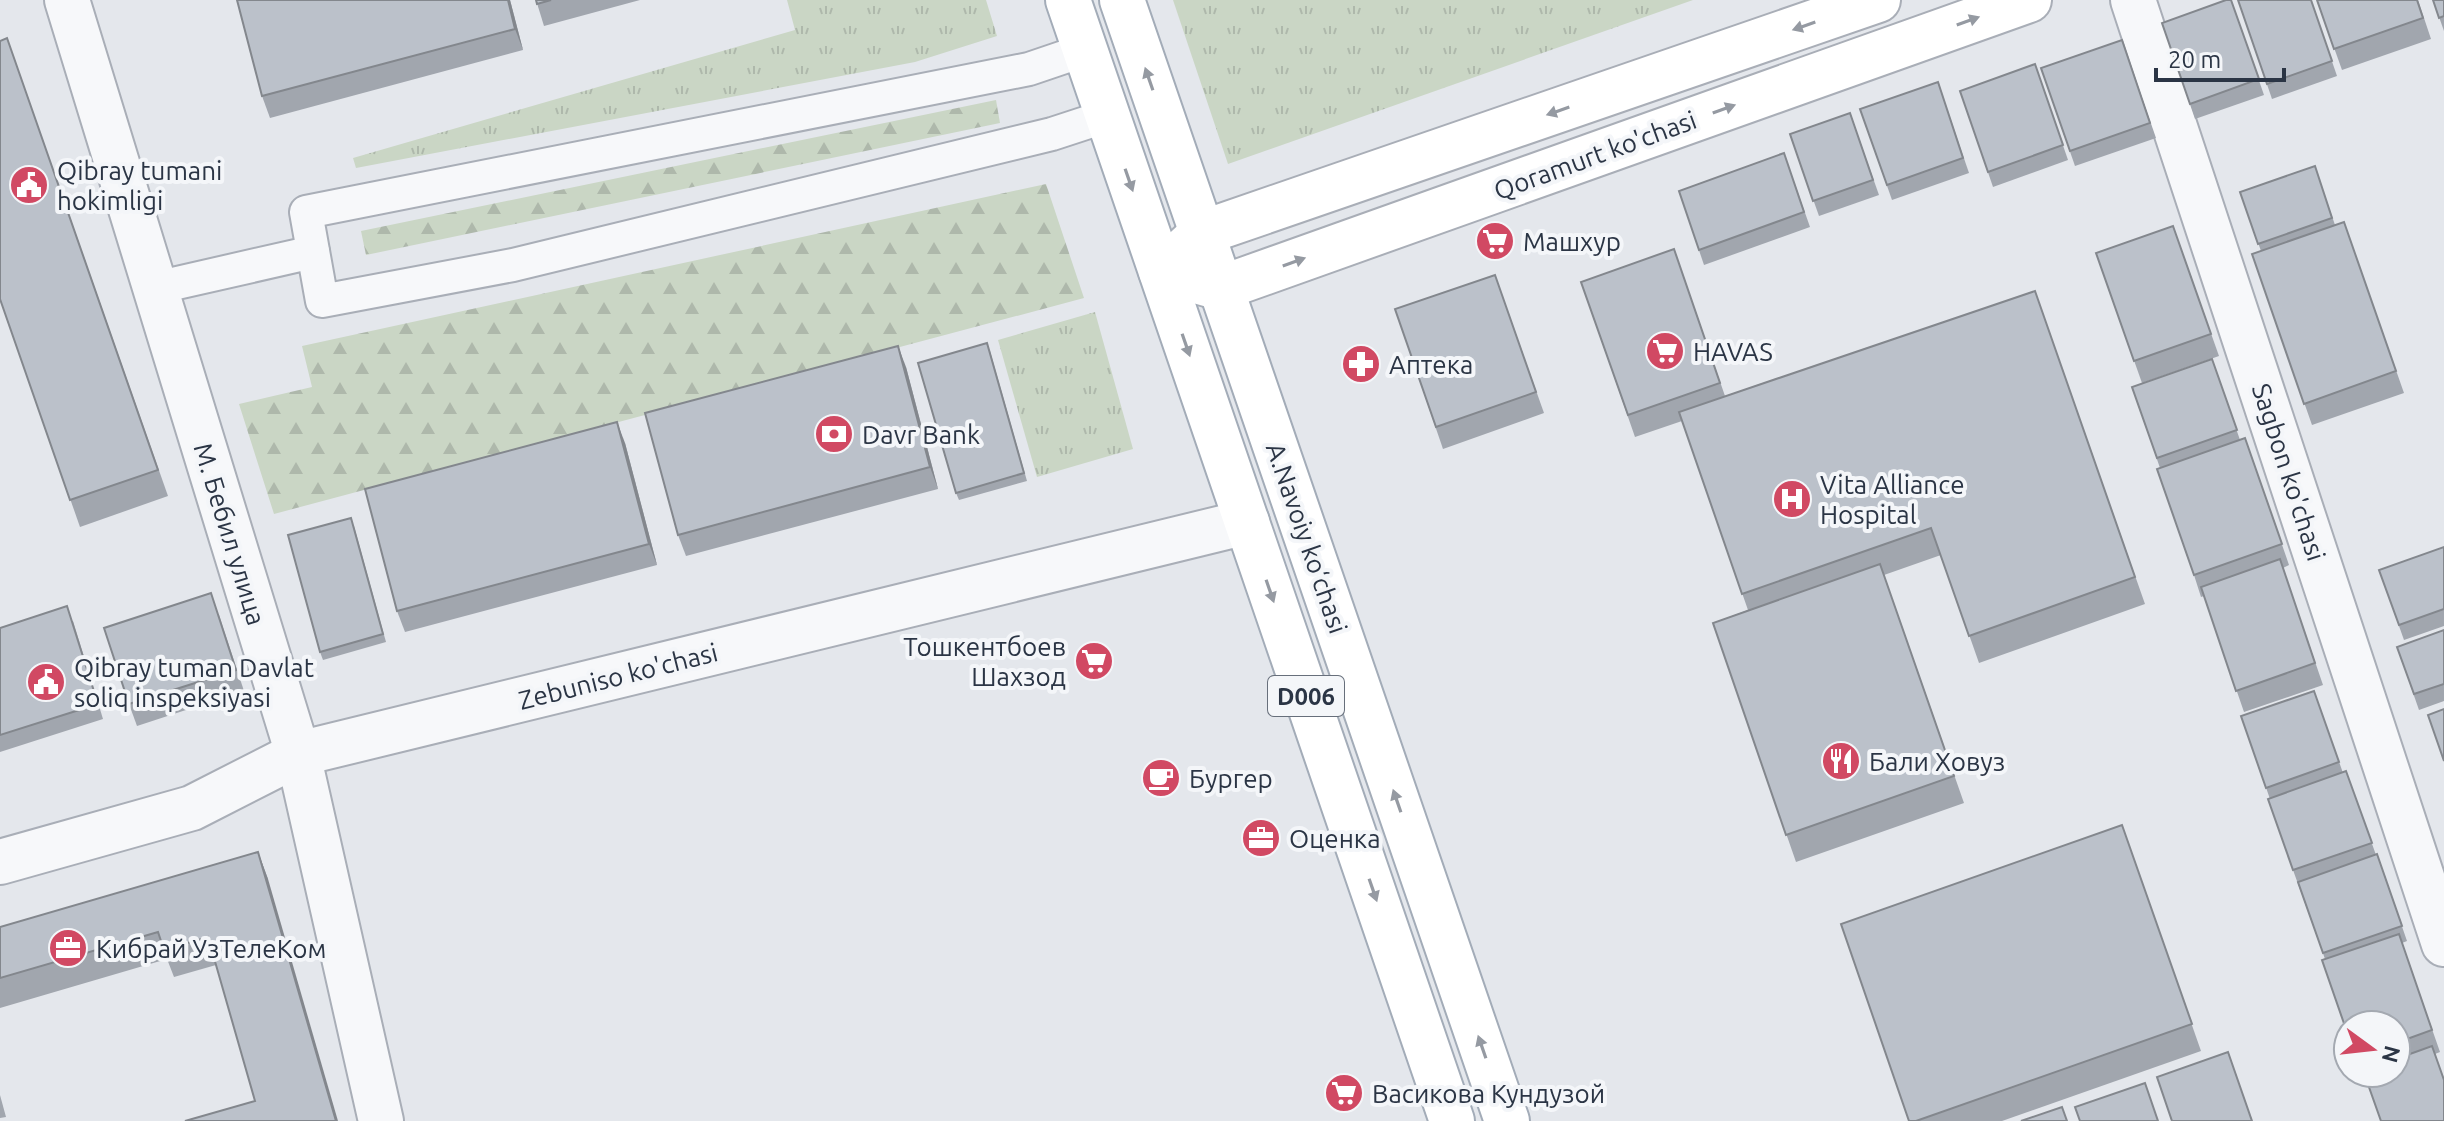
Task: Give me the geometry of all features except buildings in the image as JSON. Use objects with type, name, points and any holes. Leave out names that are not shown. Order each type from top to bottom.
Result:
[{"type":"main road","name":"A.Navoiy ko‘chasi","points":[[1068,0],[1452,1121]]},
{"type":"main road","name":"A.Navoiy ko‘chasi","points":[[1122,0],[1507,1121]]},
{"type":"main road","name":"Qoramurt ko'chasi","points":[[1202,233],[1878,0]]},
{"type":"main road","name":"Qoramurt ko'chasi","points":[[1221,288],[2029,0]]},
{"type":"main road","points":[[1161,271],[1202,233]]},
{"type":"main road","points":[[1161,271],[1221,288]]},
{"type":"street","name":"М. Бебил улица","points":[[67,0],[298,754],[381,1121]]},
{"type":"street","name":"Sagbon ko'chasi","points":[[2133,0],[2444,944]]},
{"type":"street","points":[[1085,50],[1029,69],[306,212],[322,301],[528,261],[1052,134],[1107,116]]},
{"type":"street","points":[[155,288],[313,252]]},
{"type":"street","name":"Zebuniso ko'chasi","points":[[0,862],[192,808],[298,754],[1247,522]]},
{"type":"green space","points":[[787,0],[986,0],[997,36],[915,62],[356,168],[353,158],[795,30]]},
{"type":"green space","points":[[1173,0],[1693,0],[1228,164]]},
{"type":"green space","points":[[996,100],[1000,123],[366,255],[361,231]]},
{"type":"green space","points":[[1046,184],[1084,298],[274,514],[239,404],[312,387],[302,346]]},
{"type":"green space","points":[[1095,312],[1133,449],[1037,477],[998,340]]},
{"type":"place","name":"Qibray tumani hokimligi","points":[[29,185]]},
{"type":"place","name":"Машхур","points":[[1495,241]]},
{"type":"place","name":"HAVAS","points":[[1665,351]]},
{"type":"place","name":"Аптека","points":[[1361,364]]},
{"type":"place","name":"Davr Bank","points":[[834,434]]},
{"type":"place","name":"Vita Alliance Hospital","points":[[1792,499]]},
{"type":"place","name":"Тошкентбоев Шахзод","points":[[1094,661]]},
{"type":"place","name":"Qibray tuman Davlat soliq inspeksiyasi","points":[[46,682]]},
{"type":"place","name":"Бали Ховуз","points":[[1841,761]]},
{"type":"place","name":"Бургер","points":[[1161,778]]},
{"type":"place","name":"Оценка","points":[[1261,838]]},
{"type":"place","name":"Кибрай УзТелеКом","points":[[68,948]]},
{"type":"place","name":"Васикова Кундузой","points":[[1344,1093]]}]
